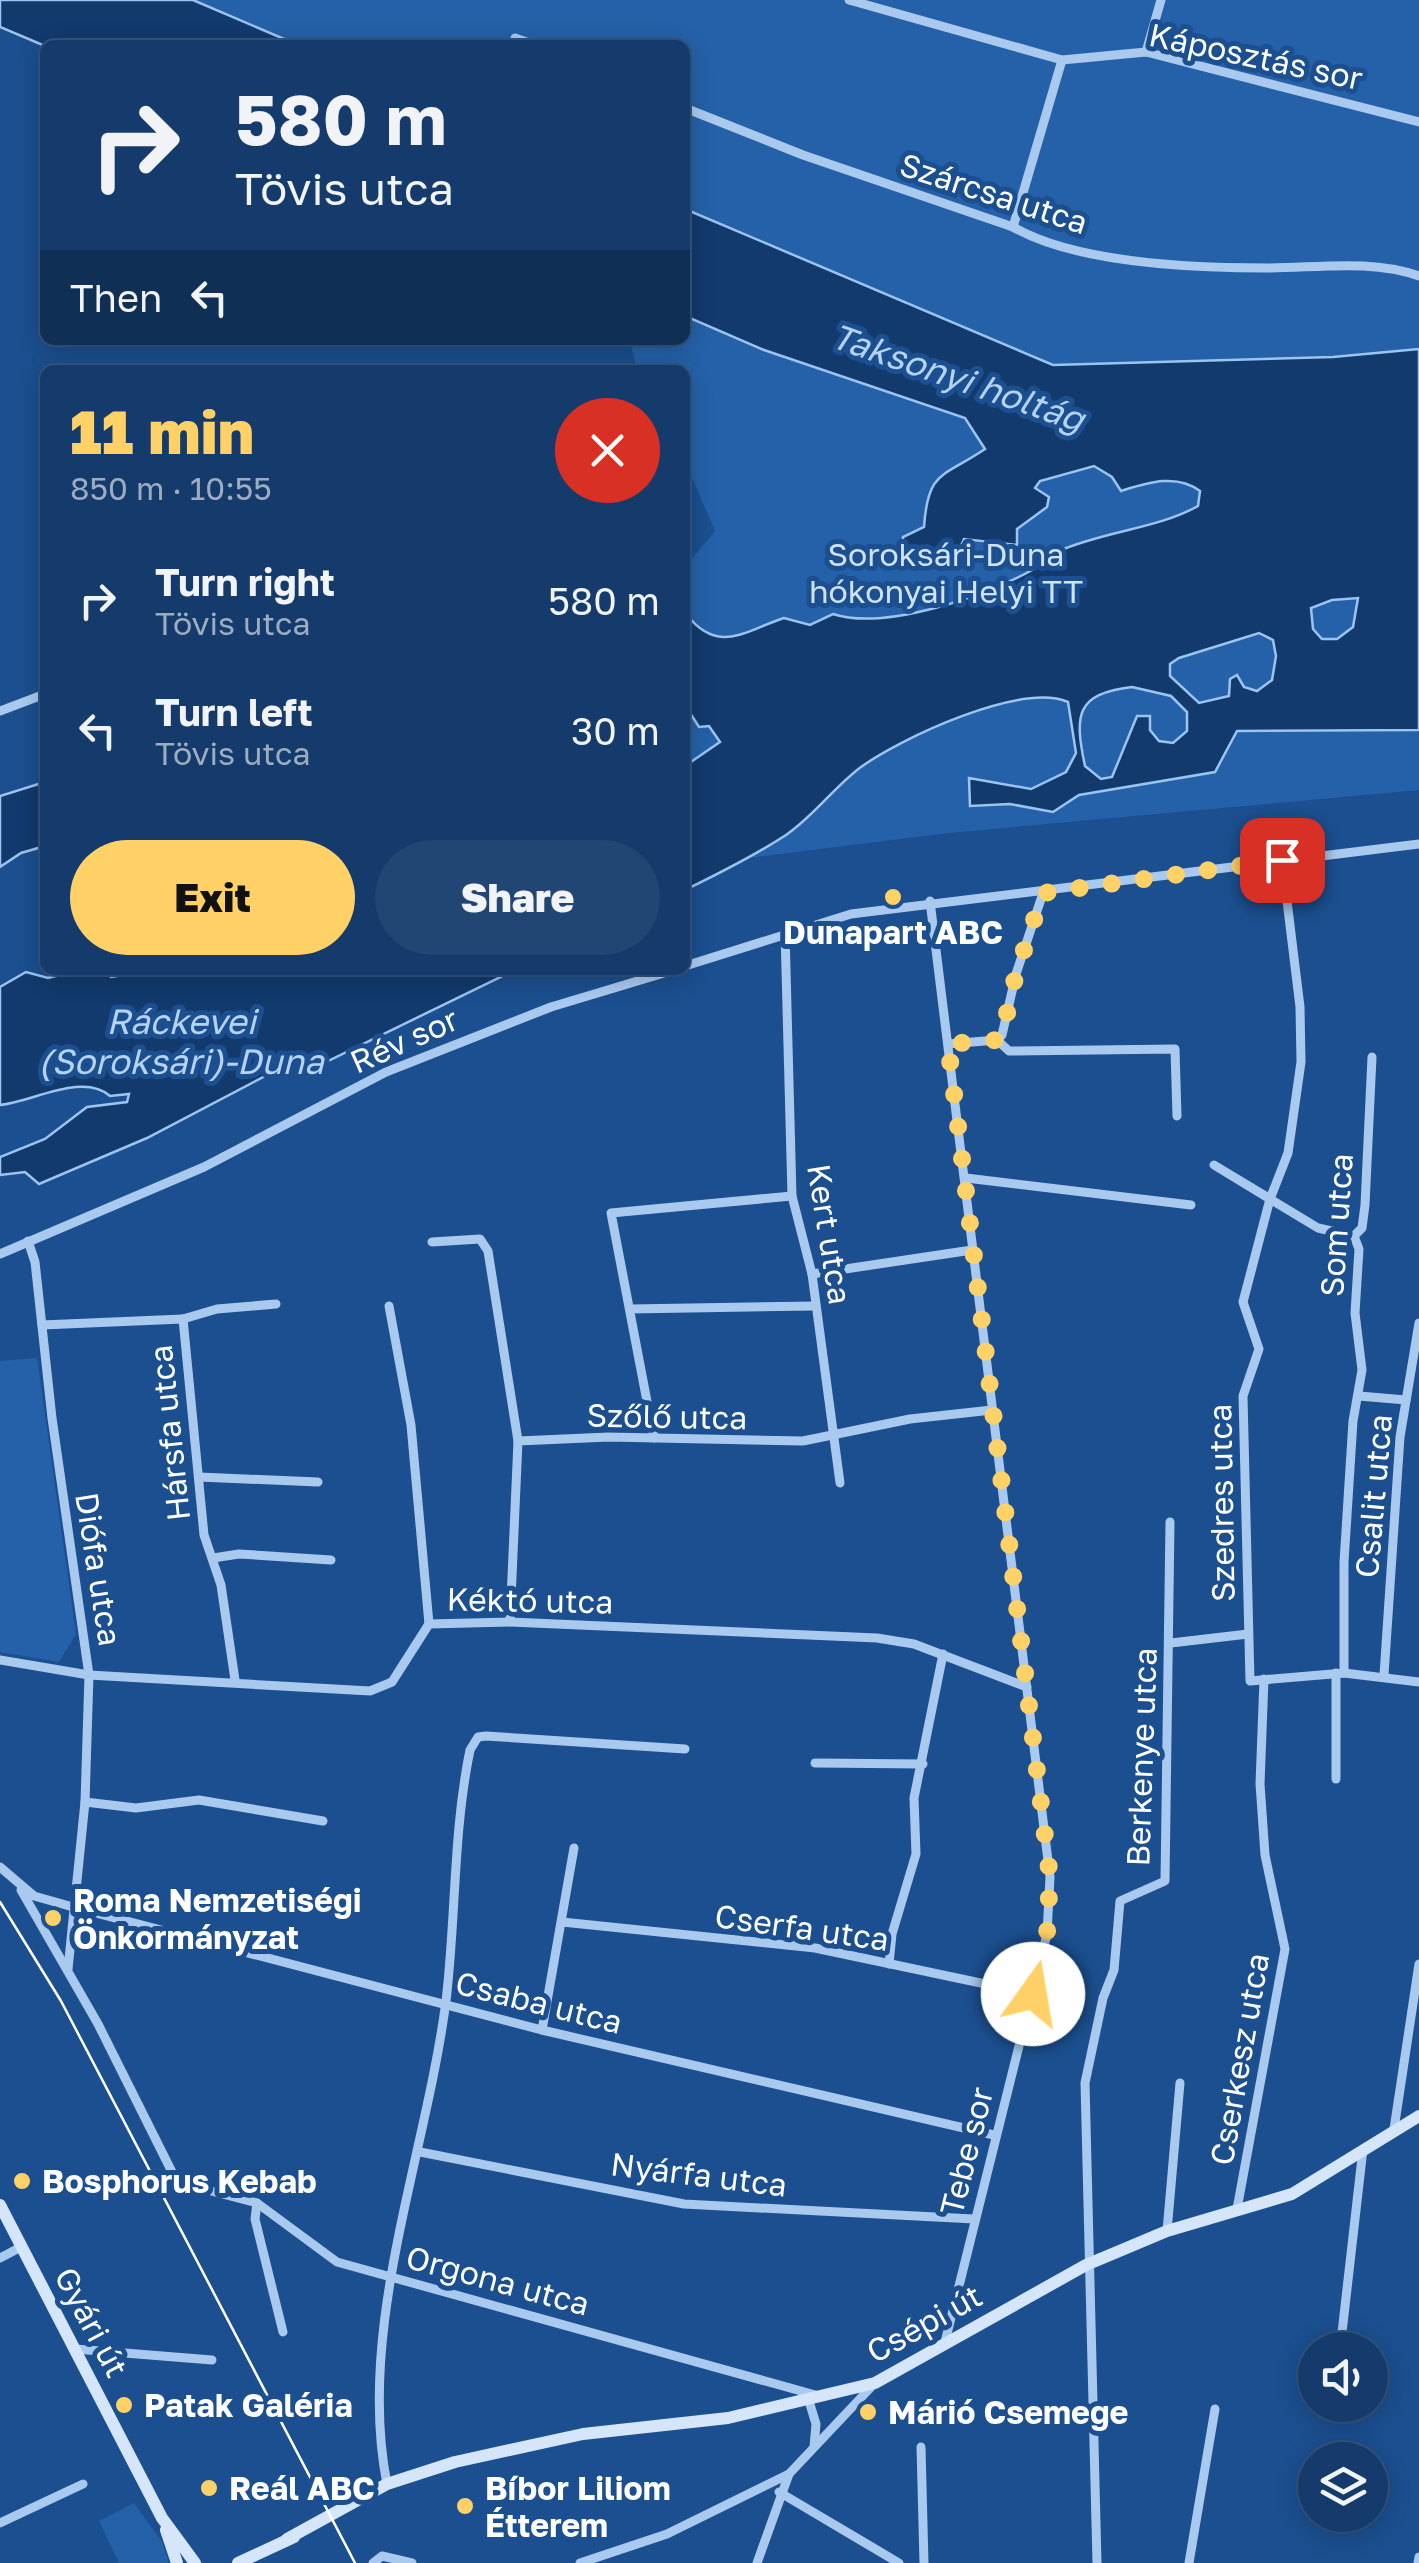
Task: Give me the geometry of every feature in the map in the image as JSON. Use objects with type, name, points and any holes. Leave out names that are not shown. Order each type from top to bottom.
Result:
[{"type":"street","name":"Káposztás sor","points":[[849,0],[1062,60],[1146,52],[1419,122]]},
{"type":"street","points":[[1146,52],[1161,0]]},
{"type":"street","points":[[515,38],[520,40]]},
{"type":"street","points":[[1013,227],[1062,60]]},
{"type":"street","name":"Szárcsa utca","points":[[690,110],[838,168],[1013,227],[1043,243],[1139,260],[1265,268],[1347,266],[1401,270],[1419,276]]},
{"type":"street","points":[[0,711],[40,696]]},
{"type":"street","points":[[690,964],[852,914],[1419,844]]},
{"type":"street","name":"Szedres utca","points":[[1264,1679],[1250,1680],[1243,1396],[1259,1349],[1243,1302],[1270,1199],[1288,1153],[1302,1062],[1300,1006],[1282,860]]},
{"type":"street","points":[[996,1040],[1043,893]]},
{"type":"street","name":"Tebe sor","points":[[930,902],[1050,1877],[1047,1934],[945,2342]]},
{"type":"street","name":"Kert utca","points":[[785,932],[792,1196],[812,1274],[840,1483]]},
{"type":"street","name":"Rév sor","points":[[0,1254],[204,1166],[386,1072],[550,1007],[657,975]]},
{"type":"street","points":[[948,1044],[996,1040],[1009,1051],[1175,1049],[1177,1116]]},
{"type":"street","name":"Som utca","points":[[1336,1779],[1344,1562],[1362,1370],[1355,1313],[1359,1249],[1354,1236],[1362,1228],[1365,1205],[1372,1057]]},
{"type":"street","points":[[1214,1164],[1329,1234],[1354,1236]]},
{"type":"street","points":[[966,1178],[1191,1205]]},
{"type":"street","points":[[654,1438],[612,1213],[792,1196]]},
{"type":"street","points":[[432,1242],[480,1239],[488,1252],[518,1441],[510,1622]]},
{"type":"street","name":"Diófa utca","points":[[28,1241],[35,1262],[90,1675],[86,1802],[68,1972]]},
{"type":"street","points":[[812,1274],[972,1250]]},
{"type":"street","points":[[183,1319],[217,1309],[276,1304]]},
{"type":"street","points":[[389,1306],[411,1426],[429,1624]]},
{"type":"street","points":[[630,1309],[816,1306]]},
{"type":"street","name":"Hársfa utca","points":[[42,1325],[183,1319],[204,1534],[213,1558],[235,1680]]},
{"type":"street","name":"Csalit utca","points":[[1384,1675],[1406,1400],[1419,1323]]},
{"type":"street","points":[[1358,1396],[1406,1400]]},
{"type":"street","name":"Szőlő utca","points":[[518,1441],[654,1438],[769,1442],[832,1438],[865,1427],[992,1410]]},
{"type":"street","points":[[199,1477],[318,1482]]},
{"type":"street","name":"Berkenye utca","points":[[1086,2265],[1085,2083],[1103,1998],[1114,1970],[1120,1901],[1165,1881],[1172,1644],[1170,1522]]},
{"type":"street","points":[[213,1558],[238,1554],[331,1560]]},
{"type":"street","name":"Kéktó utca","points":[[0,1660],[90,1675],[383,1688],[400,1672],[429,1624],[510,1622],[846,1635],[914,1644],[1027,1687]]},
{"type":"street","points":[[1172,1644],[1248,1634]]},
{"type":"street","points":[[889,1964],[892,1934],[916,1854],[914,1798],[943,1654]]},
{"type":"street","points":[[1264,1679],[1340,1673],[1419,1682]]},
{"type":"street","name":"Cserkesz utca","points":[[1237,2209],[1285,1949],[1265,1855],[1260,1784],[1264,1679]]},
{"type":"street","points":[[387,2484],[380,2430],[381,2388],[393,2277],[420,2152],[445,2004],[457,1844],[474,1742],[486,1736],[685,1749]]},
{"type":"street","points":[[815,1764],[923,1764]]},
{"type":"street","points":[[86,1802],[136,1808],[199,1800],[323,1822]]},
{"type":"street","points":[[542,2030],[574,1848]]},
{"type":"street","points":[[0,1867],[20,1888],[68,1972]]},
{"type":"street","name":"Csaba utca","points":[[20,1888],[73,1906],[542,2030],[994,2136]]},
{"type":"street","name":"Cserfa utca","points":[[562,1922],[783,1944],[1033,1994]]},
{"type":"street","points":[[1394,2129],[1419,1964]]},
{"type":"street","name":"Orgona utca","points":[[68,1972],[176,2182],[257,2203],[337,2262],[815,2399]]},
{"type":"street","points":[[1166,2231],[1180,2083]]},
{"type":"street","name":"Csépi út","points":[[226,2563],[240,2562],[341,2516],[387,2484],[454,2462],[582,2434],[728,2418],[875,2383],[1086,2265],[1166,2231],[1292,2194],[1419,2116]]},
{"type":"street","points":[[1342,2332],[1363,2149]]},
{"type":"street","name":"Nyárfa utca","points":[[420,2152],[684,2204],[974,2220]]},
{"type":"street","points":[[257,2203],[255,2219],[284,2332]]},
{"type":"street","name":"Gyári út","points":[[0,2205],[162,2518],[177,2563]]},
{"type":"street","points":[[0,2258],[21,2247]]},
{"type":"street","points":[[1086,2265],[1096,2563]]},
{"type":"street","points":[[75,2349],[212,2360]]},
{"type":"street","points":[[757,2563],[789,2474],[875,2383]]},
{"type":"street","points":[[814,2447],[815,2399]]},
{"type":"street","points":[[1189,2563],[1215,2410]]},
{"type":"street","points":[[921,2447],[924,2563]]},
{"type":"street","points":[[580,2563],[637,2540],[667,2534],[789,2474]]},
{"type":"street","points":[[0,2522],[83,2484]]},
{"type":"street","points":[[780,2492],[899,2563]]},
{"type":"street","name":"Gyári út","points":[[162,2518],[195,2563]]},
{"type":"street","points":[[373,2563],[382,2556],[412,2563]]},
{"type":"green space","points":[[0,0],[1419,0],[1419,790],[949,833],[748,858],[690,887],[690,561],[715,531],[690,473],[690,365],[636,365],[631,345],[690,345],[690,40],[40,40],[40,44],[0,27]]},
{"type":"green space","points":[[37,1358],[76,1634],[59,1662],[0,1652],[0,1361]]},
{"type":"green space","points":[[134,2503],[162,2542],[169,2563],[119,2563],[99,2521]]},
{"type":"water","points":[[0,0],[193,0],[286,40],[40,40],[40,44],[0,27]]},
{"type":"water","name":"Soroksári-Duna hókonyai Helyi TT","points":[[690,211],[1053,365],[1333,357],[1419,349],[1419,730],[1237,731],[1215,772],[1079,795],[1053,812],[1010,804],[970,806],[969,778],[1031,789],[1066,772],[1076,753],[1068,702],[1047,698],[992,706],[932,728],[879,755],[851,775],[786,835],[690,887],[690,763],[720,742],[709,726],[699,727],[690,713],[690,618],[698,627],[721,637],[745,633],[784,618],[810,625],[833,614],[880,618],[935,608],[990,590],[1076,544],[1148,525],[1198,506],[1200,491],[1181,482],[1151,483],[1121,491],[1112,477],[1094,466],[1040,481],[1035,488],[1049,497],[1047,507],[1017,529],[1017,545],[964,539],[957,555],[935,562],[903,546],[903,537],[924,527],[929,495],[940,477],[985,449],[965,418],[764,350],[690,318]],"holes":[[[1358,598],[1353,627],[1337,639],[1322,639],[1313,629],[1311,608],[1332,600]],[[1259,633],[1273,640],[1276,656],[1272,680],[1257,691],[1244,687],[1237,675],[1230,679],[1229,696],[1199,703],[1170,676],[1170,664],[1179,658]],[[1132,687],[1171,696],[1187,712],[1187,731],[1173,743],[1159,741],[1150,730],[1150,716],[1137,716],[1112,777],[1101,779],[1085,766],[1080,733],[1083,710],[1099,695]]]},
{"type":"water","points":[[40,784],[40,847],[21,853],[0,867],[0,796]]},
{"type":"water","name":"Ráckevei (Soroksári)-Duna","points":[[26,972],[48,978],[505,975],[328,1061],[290,1063],[147,1138],[39,1184],[25,1172],[0,1175],[0,1157],[45,1139],[87,1107],[127,1102],[129,1094],[110,1096],[99,1089],[72,1088],[0,1105],[0,987]]},
{"type":"tram line","points":[[0,1902],[61,2001],[355,2563]]},
{"type":"place","name":"Dunapart ABC","points":[[893,897]]},
{"type":"place","name":"Roma Nemzetiségi Önkormányzat","points":[[53,1918]]},
{"type":"place","name":"Bosphorus Kebab","points":[[22,2181]]},
{"type":"place","name":"Patak Galéria","points":[[124,2405]]},
{"type":"place","name":"Márió Csemege","points":[[868,2412]]},
{"type":"place","name":"Reál ABC","points":[[209,2488]]},
{"type":"place","name":"Bíbor Liliom Étterem","points":[[465,2506]]},
{"type":"route","points":[[1033,1994],[1047,1934],[1050,1877],[948,1044],[996,1040],[1002,1035],[1016,974],[1043,893],[1282,860]]},
{"type":"water label","name":"Taksonyi holtág","points":[[958,377]]}]
